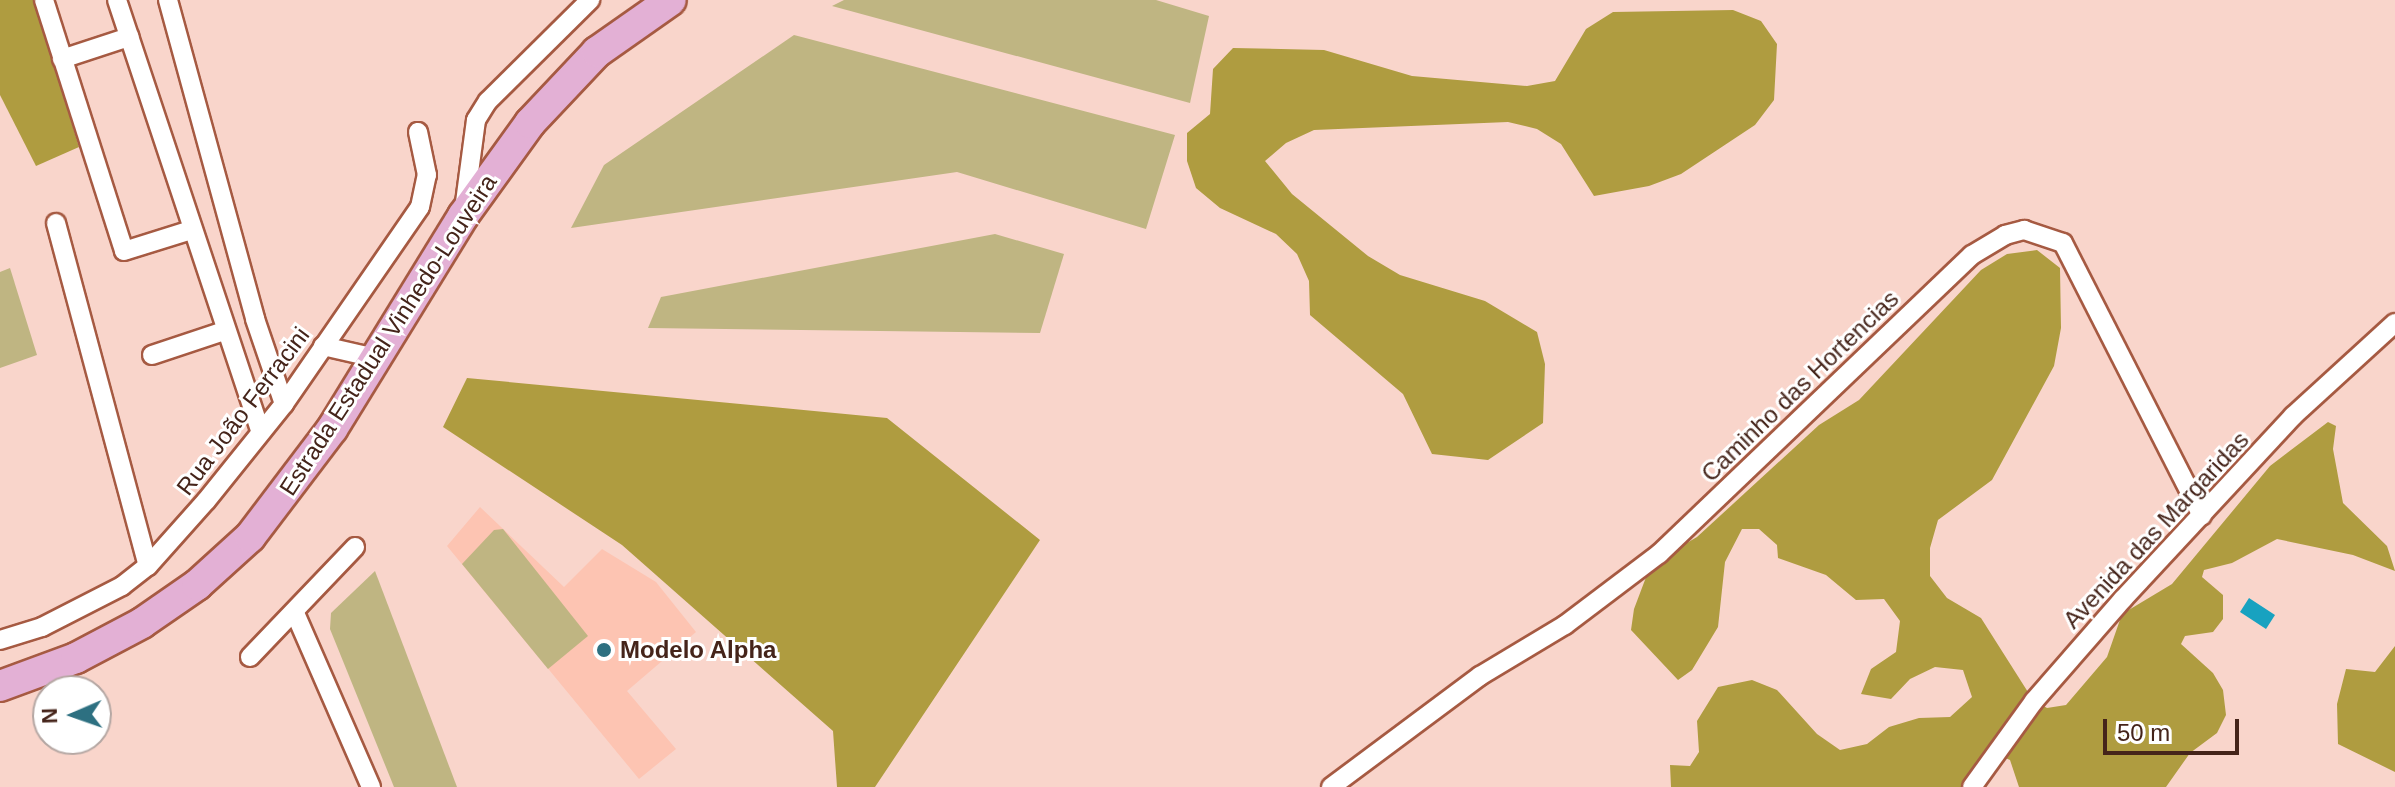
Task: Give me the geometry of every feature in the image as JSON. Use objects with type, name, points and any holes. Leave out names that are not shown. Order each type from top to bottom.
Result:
[{"type":"main road","name":"Estrada Estadual Vinhedo-Louveira","points":[[0,686],[107,643],[171,605],[226,561],[275,508],[376,358],[463,216],[552,98],[597,52],[671,0]]},
{"type":"street","points":[[44,0],[124,251],[191,230]]},
{"type":"street","points":[[117,0],[224,331],[260,431]]},
{"type":"street","points":[[168,0],[263,345],[284,404]]},
{"type":"street","points":[[463,216],[476,120],[488,101],[590,0]]},
{"type":"street","points":[[62,59],[129,37]]},
{"type":"street","name":"Rua João Ferracini","points":[[0,640],[102,600],[148,566],[284,404],[420,207],[427,175],[418,132]]},
{"type":"street","points":[[56,223],[148,566]]},
{"type":"street","name":"Caminho das Hortencias","points":[[1331,787],[1480,676],[1565,625],[1659,554],[1972,255],[2005,235],[2024,230],[2063,243],[2202,516]]},
{"type":"street","name":"Avenida das Margaridas","points":[[1972,787],[2034,701],[2293,416],[2395,323]]},
{"type":"street","points":[[152,355],[224,331]]},
{"type":"street","points":[[323,346],[376,358]]},
{"type":"street","points":[[250,657],[355,547]]},
{"type":"street","points":[[295,613],[371,787]]},
{"type":"shaded area","points":[[0,0],[34,0],[79,147],[36,166],[0,95]]},
{"type":"shaded area","points":[[844,0],[1156,0],[1209,16],[1190,103],[832,6]]},
{"type":"shaded area","points":[[1733,10],[1761,21],[1777,44],[1774,100],[1755,125],[1681,174],[1649,186],[1594,196],[1561,144],[1537,129],[1508,122],[1314,130],[1286,143],[1265,161],[1292,194],[1368,256],[1400,275],[1485,301],[1537,332],[1545,364],[1543,423],[1488,460],[1432,454],[1403,394],[1310,315],[1309,281],[1297,254],[1276,234],[1220,208],[1196,188],[1187,161],[1187,133],[1210,114],[1213,69],[1233,48],[1324,50],[1412,76],[1527,86],[1555,81],[1586,29],[1613,12]]},
{"type":"shaded area","points":[[794,35],[1175,135],[1146,229],[957,172],[571,228],[604,165]]},
{"type":"shaded area","points":[[995,234],[1064,254],[1040,333],[648,328],[661,297]]},
{"type":"shaded area","points":[[2037,250],[2060,268],[2061,328],[2054,366],[1992,480],[1938,520],[1930,548],[1930,576],[1947,598],[1981,618],[2033,700],[2047,708],[2066,705],[2107,657],[2122,614],[2172,584],[2270,466],[2328,422],[2336,426],[2333,449],[2343,503],[2387,546],[2395,571],[2353,555],[2277,539],[2232,563],[2204,570],[2202,577],[2223,595],[2223,619],[2213,632],[2185,636],[2181,644],[2213,673],[2223,690],[2226,715],[2217,733],[2190,753],[2166,787],[2019,787],[2010,760],[2003,757],[1971,787],[1671,787],[1670,765],[1690,766],[1699,752],[1697,721],[1718,687],[1752,680],[1777,690],[1817,734],[1840,750],[1867,744],[1889,727],[1919,718],[1950,717],[1972,697],[1963,670],[1935,667],[1910,679],[1891,699],[1861,694],[1871,669],[1896,652],[1900,621],[1884,599],[1856,600],[1826,575],[1778,558],[1777,545],[1759,529],[1742,529],[1725,562],[1718,627],[1692,670],[1678,680],[1631,630],[1634,609],[1651,564],[1697,537],[1819,425],[1859,400],[1981,270],[2007,254]]},
{"type":"shaded area","points":[[10,268],[37,355],[0,368],[0,272]]},
{"type":"shaded area","points":[[467,378],[887,418],[1040,540],[875,787],[837,787],[833,731],[622,545],[443,427]]},
{"type":"shaded area","name":"Modelo Alpha","points":[[480,507],[564,587],[602,549],[656,582],[696,632],[627,691],[676,749],[639,779],[447,546]]},
{"type":"shaded area","points":[[503,529],[588,636],[548,669],[462,564],[494,530]]},
{"type":"shaded area","points":[[375,571],[457,787],[394,787],[330,629],[331,613]]},
{"type":"shaded area","points":[[2395,646],[2395,772],[2338,744],[2337,704],[2346,669],[2375,672]]},
{"type":"water","points":[[2249,598],[2275,615],[2266,629],[2240,612]]},
{"type":"place","name":"Modelo Alpha","points":[[604,650]]}]
